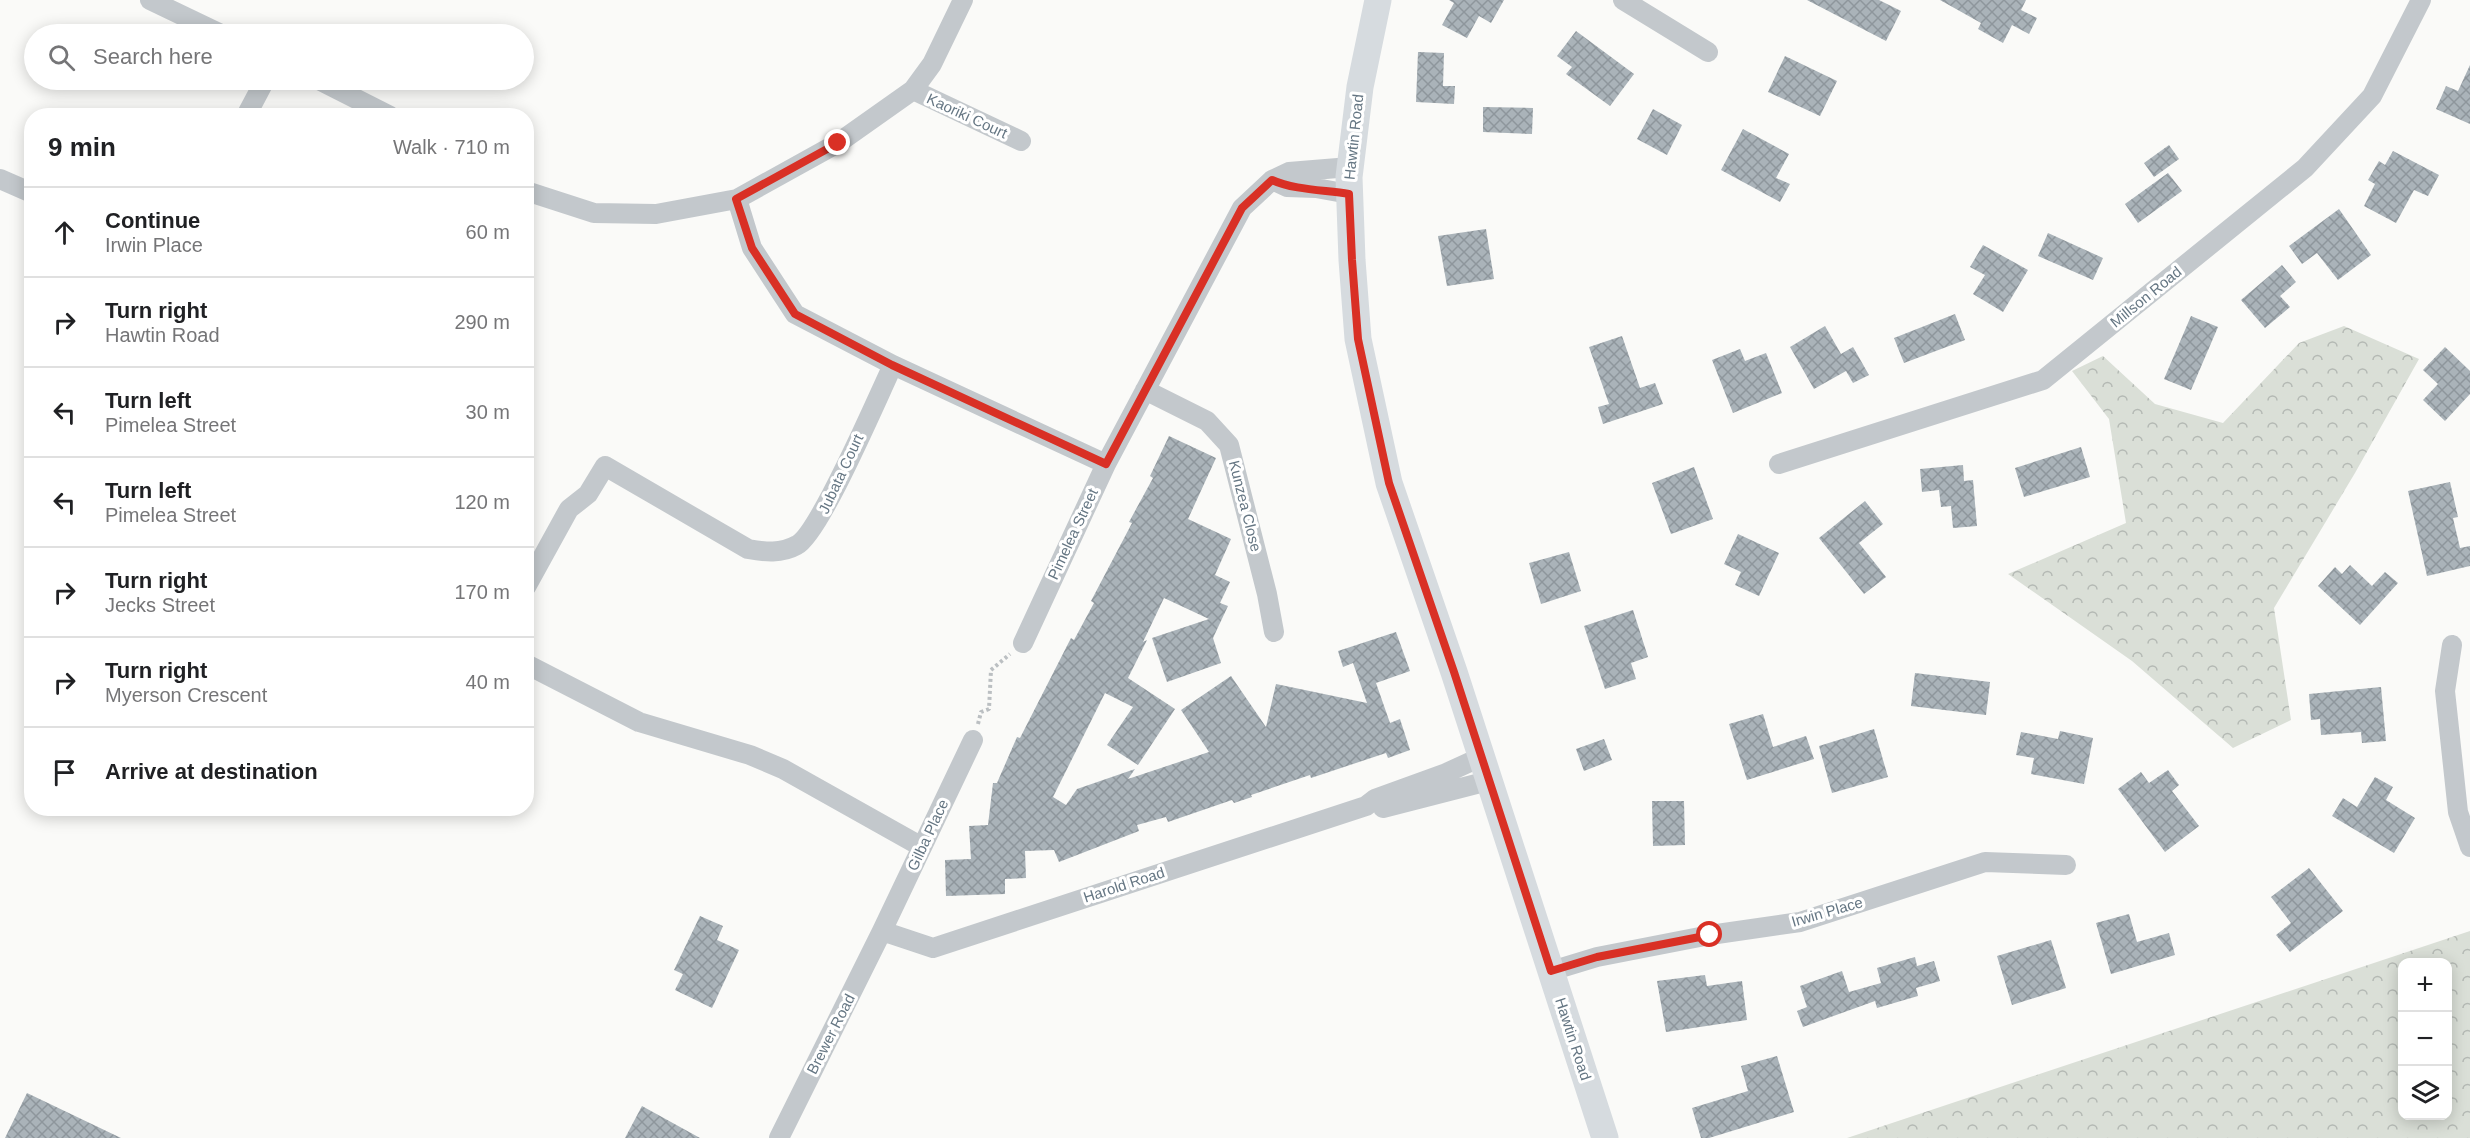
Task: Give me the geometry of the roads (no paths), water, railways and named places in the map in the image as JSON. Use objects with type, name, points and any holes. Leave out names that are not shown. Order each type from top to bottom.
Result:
[{"type":"main road","name":"Hawtin Road","points":[[1378,0],[1360,87],[1350,167],[1352,260],[1358,339],[1389,483],[1605,1138]]},
{"type":"street","points":[[150,0],[200,24]]},
{"type":"street","points":[[534,194],[594,213],[656,214],[736,199],[838,143],[913,90],[932,64],[963,0]]},
{"type":"street","points":[[1623,0],[1708,52]]},
{"type":"street","name":"Millson Road","points":[[1779,464],[2043,380],[2304,168],[2372,96],[2421,0]]},
{"type":"street","points":[[250,108],[260,90]]},
{"type":"street","points":[[339,90],[374,108]]},
{"type":"street","name":"Kaoriki Court","points":[[913,90],[1021,141]]},
{"type":"street","name":"Pimelea Street","points":[[1023,643],[1106,464],[1242,208],[1272,180],[1289,172],[1350,167]]},
{"type":"street","points":[[0,179],[24,190]]},
{"type":"street","points":[[1272,180],[1287,187],[1316,188],[1349,194]]},
{"type":"street","points":[[736,199],[752,248],[795,314],[892,365],[1106,464]]},
{"type":"street","name":"Jubata Court","points":[[534,572],[569,509],[588,494],[605,466],[748,549],[772,553],[799,545],[819,521],[892,365]]},
{"type":"street","name":"Kunzea Close","points":[[1145,390],[1208,421],[1229,445],[1267,594],[1274,632]]},
{"type":"street","points":[[2452,645],[2445,691],[2458,812],[2470,847]]},
{"type":"street","points":[[534,668],[639,722],[750,756],[783,770],[922,847]]},
{"type":"street","name":"Gilba Place","points":[[882,931],[973,740]]},
{"type":"street","name":"Harold Road","points":[[882,931],[933,948],[1366,806],[1377,810],[1485,769]]},
{"type":"street","name":"Irwin Place","points":[[1551,971],[1597,957],[1699,937],[1800,922],[1985,862],[2066,865]]},
{"type":"street","name":"Brewer Road","points":[[779,1138],[882,931]]}]
